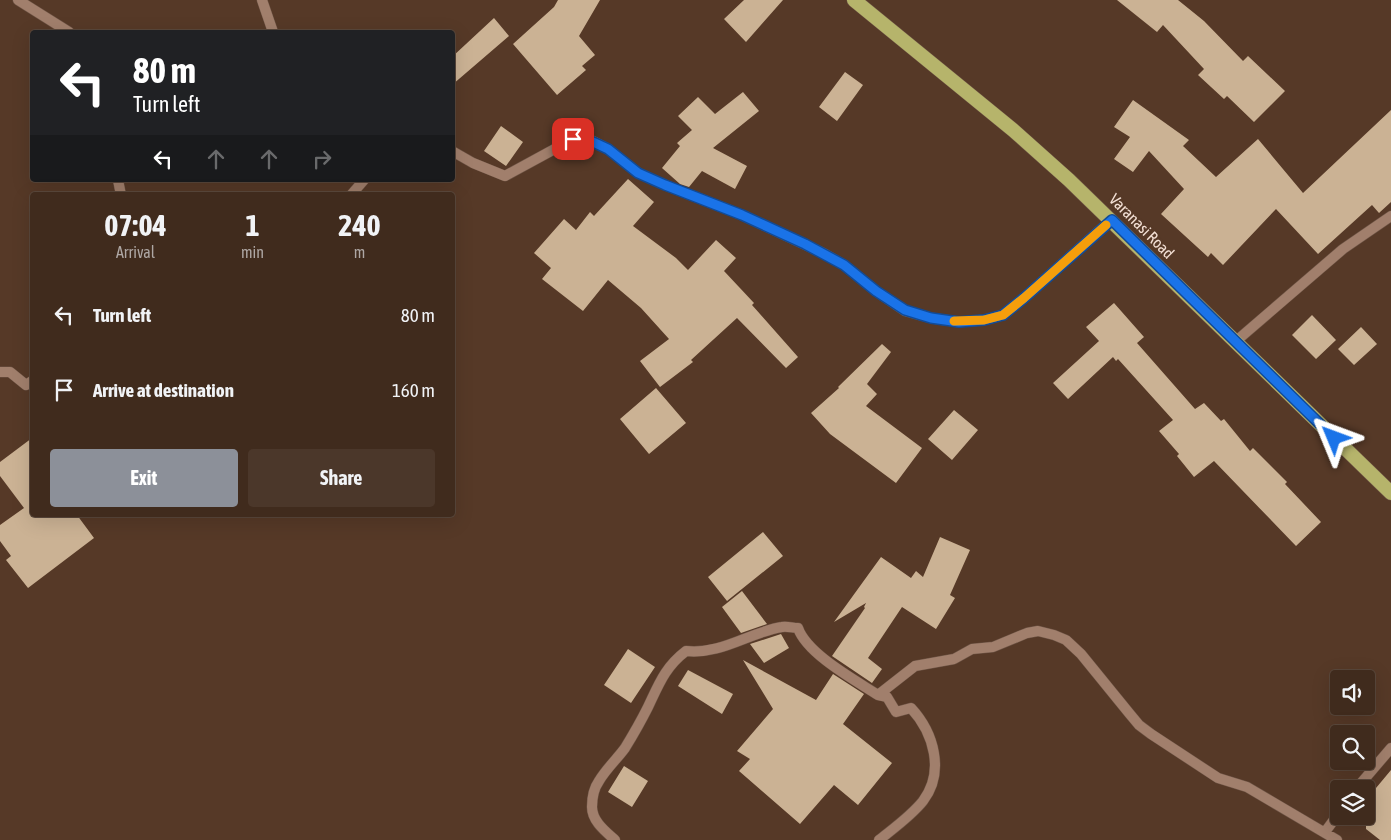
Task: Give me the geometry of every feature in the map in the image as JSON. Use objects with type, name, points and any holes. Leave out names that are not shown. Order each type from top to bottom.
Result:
[{"type":"highway","name":"Varanasi Road","points":[[854,0],[1013,130],[1069,180],[1391,493]]},
{"type":"street","points":[[18,0],[66,30]]},
{"type":"street","points":[[262,0],[272,30]]},
{"type":"street","points":[[455,153],[473,163],[505,176],[573,139],[593,142],[608,149],[638,173],[742,215],[825,254],[844,265],[876,291],[905,310],[931,318],[959,322],[984,320],[1003,315],[1112,220]]},
{"type":"street","points":[[1235,342],[1343,249],[1391,216]]},
{"type":"street","points":[[0,372],[10,372],[26,385],[30,382]]},
{"type":"street","points":[[616,840],[593,817],[594,791],[599,780],[624,749],[647,709],[666,670],[686,651],[697,652],[713,649],[783,627],[798,628],[801,638],[813,650],[842,672],[878,695],[887,698],[896,712],[912,708],[922,719],[930,734],[935,767],[931,784],[924,799],[912,813],[879,840]]},
{"type":"street","points":[[878,695],[915,666],[954,659],[972,649],[993,647],[1027,633],[1038,631],[1054,635],[1066,640],[1081,654],[1129,713],[1151,734],[1218,778],[1247,787],[1337,840]]},
{"type":"street","points":[[1364,780],[1391,748]]},
{"type":"street","points":[[1325,832],[1330,825]]},
{"type":"building","points":[[558,0],[600,0],[579,36],[595,55],[582,66],[586,70],[557,95],[513,44],[554,7]]},
{"type":"building","points":[[744,0],[783,0],[746,42],[724,19]]},
{"type":"building","points":[[1117,0],[1178,0],[1204,21],[1243,61],[1248,56],[1285,91],[1254,122],[1227,96],[1224,99],[1198,75],[1204,69],[1163,25],[1157,32]]},
{"type":"building","points":[[494,18],[509,36],[455,82],[455,54]]},
{"type":"building","points":[[845,72],[863,85],[837,121],[819,107]]},
{"type":"building","points":[[743,92],[759,111],[713,148],[747,166],[735,189],[702,171],[689,187],[680,184],[662,168],[680,146],[677,143],[692,130],[678,116],[698,97],[715,114]]},
{"type":"building","points":[[1133,100],[1189,140],[1183,146],[1216,177],[1258,139],[1303,193],[1391,110],[1391,202],[1379,213],[1372,205],[1318,254],[1276,209],[1223,265],[1211,253],[1208,257],[1161,214],[1184,189],[1149,151],[1133,172],[1114,159],[1130,137],[1114,127]]},
{"type":"building","points":[[501,126],[523,142],[506,166],[484,151]]},
{"type":"building","points":[[628,179],[654,202],[633,226],[676,258],[688,270],[716,240],[736,258],[724,271],[754,303],[752,305],[798,357],[786,368],[737,318],[691,360],[693,362],[660,387],[640,361],[669,339],[641,308],[608,280],[583,311],[542,279],[551,268],[534,253],[564,219],[576,230],[590,212],[594,216]]},
{"type":"building","points":[[1114,303],[1144,337],[1137,343],[1195,409],[1204,403],[1221,421],[1224,419],[1250,451],[1253,448],[1287,482],[1285,484],[1321,522],[1296,546],[1214,461],[1194,477],[1177,456],[1179,454],[1159,431],[1173,420],[1118,359],[1116,361],[1113,357],[1068,399],[1053,383],[1099,341],[1086,327]]},
{"type":"building","points":[[1312,315],[1336,340],[1316,359],[1292,335]]},
{"type":"building","points":[[1361,327],[1377,344],[1354,365],[1338,349]]},
{"type":"building","points":[[882,344],[891,352],[867,384],[877,394],[866,406],[922,448],[896,483],[830,434],[811,413],[839,388]]},
{"type":"building","points":[[656,388],[686,423],[649,454],[620,419]]},
{"type":"building","points":[[954,410],[978,430],[952,460],[928,439]]},
{"type":"building","points":[[30,440],[30,517],[78,517],[94,538],[28,588],[6,560],[11,556],[0,541],[0,525],[24,508],[0,476],[0,462]]},
{"type":"building","points":[[763,532],[783,556],[727,601],[708,577]]},
{"type":"building","points":[[940,537],[970,550],[950,595],[955,598],[936,629],[902,607],[868,658],[882,669],[872,683],[832,656],[865,608],[866,603],[834,622],[881,557],[911,578],[916,571],[923,577]]},
{"type":"building","points":[[742,591],[767,624],[741,633],[722,607]]},
{"type":"building","points":[[781,634],[789,648],[764,663],[750,644]]},
{"type":"building","points":[[628,649],[655,667],[631,703],[604,685]]},
{"type":"building","points":[[743,660],[816,700],[833,674],[864,694],[843,724],[892,763],[858,805],[834,785],[800,824],[739,771],[750,759],[737,751],[773,709]]},
{"type":"building","points":[[688,670],[733,694],[722,714],[678,686]]},
{"type":"building","points":[[624,766],[648,781],[632,807],[608,792]]},
{"type":"building","points":[[1391,770],[1391,840],[1380,840],[1366,829],[1366,825],[1375,825],[1375,789]]},
{"type":"slow traffic","points":[[954,321],[984,320],[1003,315],[1106,225]]},
{"type":"route","points":[[573,139],[593,142],[608,149],[638,173],[742,215],[825,254],[844,265],[876,291],[905,310],[931,318],[959,322],[984,320],[1003,315],[1112,220],[1168,278],[1334,438]]}]
